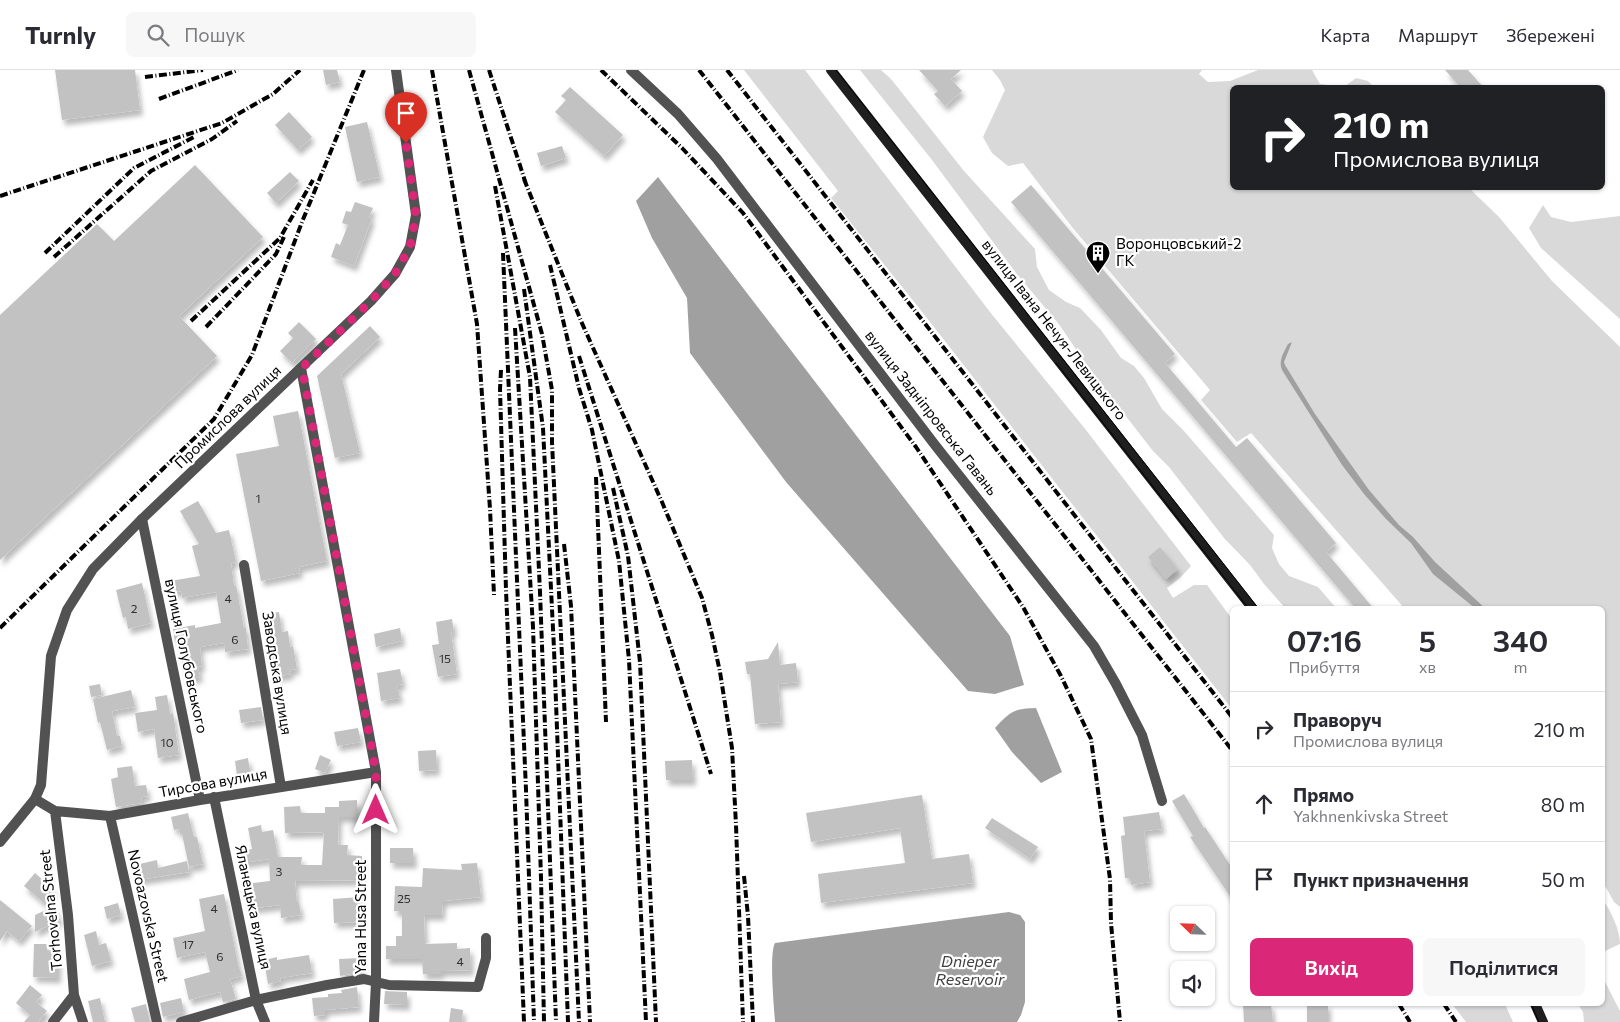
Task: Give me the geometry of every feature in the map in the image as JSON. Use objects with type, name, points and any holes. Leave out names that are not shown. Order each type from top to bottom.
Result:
[{"type":"main road","name":"вулиця Івана Нечуя-Левицького","points":[[831,70],[1251,606]]},
{"type":"main road","points":[[1536,1006],[1543,1022]]},
{"type":"street","name":"Промислова вулиця","points":[[35,799],[41,785],[43,770],[51,656],[67,610],[93,569],[142,519],[371,301],[395,274],[410,247],[416,216],[396,70]]},
{"type":"street","name":"вулиця Задніпровська Гавань","points":[[631,70],[678,114],[718,159],[935,445],[1094,646],[1142,735],[1162,801]]},
{"type":"street","name":"Yana Husa Street","points":[[302,368],[376,772],[376,982],[374,1022]]},
{"type":"street","name":"вулиця Голубовського","points":[[142,519],[200,800]]},
{"type":"street","name":"Заводська вулиця","points":[[244,565],[281,787]]},
{"type":"street","name":"Тирсова вулиця","points":[[55,811],[110,816],[214,797],[376,772]]},
{"type":"street","name":"Яланецька вулиця","points":[[214,797],[256,1000],[265,1022]]},
{"type":"street","points":[[0,842],[35,799],[55,811]]},
{"type":"street","name":"Torhovelna Street","points":[[55,811],[68,915],[74,994],[82,1022]]},
{"type":"street","name":"Novoazovska Street","points":[[110,816],[157,1022]]},
{"type":"street","points":[[181,1022],[256,1000],[364,979],[389,985],[478,987],[486,958],[486,938]]},
{"type":"street","points":[[53,1022],[74,994]]},
{"type":"shaded area","points":[[744,70],[805,70],[990,312],[1086,430],[1191,566],[1167,588],[1173,598],[1194,585],[1207,585],[1230,616],[1230,706],[831,198],[838,191]]},
{"type":"shaded area","points":[[860,70],[881,70],[891,79],[964,171],[1035,249],[1037,267],[1049,290],[1066,302],[1080,308],[1101,330],[1121,358],[1134,366],[1144,378],[1162,409],[1184,431],[1274,535],[1272,548],[1279,564],[1289,576],[1318,587],[1334,606],[1283,606],[1250,565],[1224,538],[1169,467],[1153,451],[1093,374],[1058,323],[1016,273],[932,160]]},
{"type":"shaded area","points":[[992,70],[1202,70],[1199,74],[1208,82],[1230,81],[1258,70],[1312,70],[1320,84],[1328,85],[1230,85],[1230,190],[1471,190],[1499,217],[1552,281],[1620,347],[1620,907],[1614,902],[1605,886],[1605,606],[1402,606],[1251,433],[1237,442],[1201,400],[1210,390],[1072,227],[1023,163],[1008,166],[992,153],[983,137],[1005,90]]},
{"type":"shaded area","points":[[1356,78],[1368,81],[1372,85],[1347,85]]},
{"type":"shaded area","points":[[1543,205],[1551,217],[1571,222],[1620,216],[1620,319],[1541,248],[1529,228]]},
{"type":"shaded area","points":[[1605,903],[1614,921],[1620,944],[1605,951]]},
{"type":"shaded area","points":[[1605,982],[1620,1011],[1620,1022],[1584,1022],[1583,1012],[1579,1006],[1605,1006]]},
{"type":"shaded area","points":[[1454,1006],[1506,1006],[1513,1022],[1466,1022]]},
{"type":"water","points":[[658,177],[1010,636],[1024,685],[995,694],[968,691],[786,482],[690,353],[687,298],[652,238],[636,201]]},
{"type":"water","points":[[1292,342],[1284,362],[1285,365],[1315,414],[1369,490],[1399,525],[1413,537],[1435,562],[1483,606],[1472,606],[1433,574],[1411,543],[1386,519],[1342,465],[1282,370],[1282,357],[1288,344]]},
{"type":"water","points":[[1036,708],[1062,772],[1041,783],[1012,752],[995,728],[1017,710]]},
{"type":"water","name":"Dnieper Reservoir","points":[[1009,912],[1020,915],[1025,922],[1025,1002],[1017,1022],[775,1022],[772,957],[775,943]]},
{"type":"building","points":[[55,70],[135,70],[140,110],[62,120]]},
{"type":"building","points":[[323,70],[337,70],[340,82],[326,85]]},
{"type":"building","points":[[919,70],[961,70],[951,79],[962,91],[945,106],[934,94],[938,91]]},
{"type":"building","points":[[1445,70],[1468,70],[1481,85],[1458,85]]},
{"type":"building","points":[[570,87],[623,135],[604,156],[555,112],[566,100],[561,96]]},
{"type":"building","points":[[289,112],[312,137],[298,150],[275,125]]},
{"type":"building","points":[[367,122],[380,177],[357,182],[345,127]]},
{"type":"building","points":[[562,146],[566,158],[541,166],[537,153]]},
{"type":"building","points":[[195,165],[263,237],[179,316],[217,356],[0,560],[0,315],[97,224],[114,241]]},
{"type":"building","points":[[290,172],[299,181],[276,203],[267,193]]},
{"type":"building","points":[[1031,185],[1175,354],[1165,363],[1236,447],[1247,438],[1336,543],[1326,552],[1371,606],[1353,606],[1011,202]]},
{"type":"building","points":[[355,202],[373,208],[369,217],[372,218],[354,266],[331,257],[336,243],[340,245],[348,225],[342,223],[346,211],[351,212]]},
{"type":"building","points":[[299,322],[316,339],[292,363],[280,351],[293,338],[288,333]]},
{"type":"building","points":[[370,326],[380,337],[341,374],[360,453],[335,458],[317,376]]},
{"type":"building","points":[[298,411],[327,561],[299,567],[300,573],[261,581],[236,454],[279,446],[273,416]]},
{"type":"building","points":[[198,501],[216,533],[229,530],[236,562],[231,563],[234,586],[236,585],[244,628],[246,628],[248,649],[225,652],[224,643],[200,647],[202,666],[198,667],[200,677],[185,680],[179,641],[175,642],[173,629],[195,625],[195,628],[221,623],[216,592],[182,598],[181,591],[172,592],[170,581],[200,576],[192,546],[199,544],[180,511]]},
{"type":"building","points":[[1160,547],[1178,569],[1166,579],[1148,557]]},
{"type":"building","points":[[142,583],[151,623],[128,629],[126,617],[123,618],[116,590]]},
{"type":"building","points":[[279,612],[282,632],[288,631],[290,647],[293,646],[297,669],[290,670],[291,674],[274,677],[268,628],[266,629],[264,614]]},
{"type":"building","points":[[452,619],[454,632],[451,632],[457,674],[438,677],[432,645],[439,644],[436,622]]},
{"type":"building","points":[[400,628],[402,641],[376,647],[374,634]]},
{"type":"building","points":[[778,642],[780,665],[796,663],[798,682],[778,684],[781,722],[755,724],[750,674],[747,674],[745,662],[768,659]]},
{"type":"building","points":[[400,669],[403,684],[397,685],[400,698],[381,701],[377,673]]},
{"type":"building","points":[[100,684],[102,695],[91,697],[89,686]]},
{"type":"building","points":[[131,690],[135,707],[112,711],[117,736],[120,736],[122,746],[107,750],[100,722],[98,723],[93,699]]},
{"type":"building","points":[[167,695],[170,714],[173,713],[179,755],[158,758],[154,729],[138,732],[135,713],[157,710],[155,697]]},
{"type":"building","points":[[261,707],[263,720],[241,723],[239,710]]},
{"type":"building","points":[[358,728],[361,742],[337,746],[334,732]]},
{"type":"building","points":[[436,750],[437,770],[419,771],[418,751]]},
{"type":"building","points":[[320,755],[331,760],[325,773],[315,769]]},
{"type":"building","points":[[248,758],[250,772],[237,775],[235,761]]},
{"type":"building","points":[[692,760],[693,780],[666,780],[665,761]]},
{"type":"building","points":[[132,766],[135,786],[146,785],[148,796],[141,797],[142,803],[116,807],[111,779],[118,777],[117,768]]},
{"type":"building","points":[[1184,794],[1204,828],[1230,865],[1230,896],[1190,837],[1193,836],[1172,801]]},
{"type":"building","points":[[922,795],[932,859],[969,854],[973,883],[821,903],[818,874],[905,863],[900,828],[811,842],[806,813]]},
{"type":"building","points":[[357,800],[357,817],[339,817],[339,815],[338,845],[348,845],[347,855],[362,856],[361,880],[295,881],[297,903],[299,903],[301,915],[281,918],[280,905],[247,909],[244,889],[253,887],[253,883],[270,881],[269,859],[242,863],[240,851],[252,849],[248,828],[261,825],[262,832],[273,830],[278,857],[302,857],[301,865],[322,865],[324,832],[285,833],[284,807],[300,806],[301,813],[325,813],[325,807],[339,807],[339,801]]},
{"type":"building","points":[[1159,812],[1162,829],[1144,831],[1150,882],[1131,885],[1130,878],[1125,878],[1121,836],[1125,835],[1123,817]]},
{"type":"building","points":[[188,813],[194,837],[197,837],[203,864],[189,867],[182,834],[180,834],[179,829],[174,830],[171,817]]},
{"type":"building","points":[[992,818],[1038,847],[1030,859],[985,828]]},
{"type":"building","points":[[390,848],[413,848],[414,863],[390,863]]},
{"type":"building","points":[[157,860],[158,868],[187,861],[189,872],[138,880],[135,865]]},
{"type":"building","points":[[477,863],[481,897],[443,901],[442,915],[424,915],[425,944],[457,943],[457,949],[470,948],[471,970],[423,974],[422,959],[386,959],[386,946],[396,946],[396,936],[402,936],[402,911],[394,911],[395,886],[422,887],[423,868],[462,870],[461,864]]},
{"type":"building","points":[[35,873],[54,890],[44,903],[24,886]]},
{"type":"building","points":[[224,894],[242,976],[230,979],[236,999],[223,1002],[220,992],[189,1000],[184,979],[210,972],[205,952],[177,958],[173,938],[205,931],[199,899]]},
{"type":"building","points":[[360,897],[361,922],[334,923],[333,899]]},
{"type":"building","points":[[0,900],[32,926],[19,941],[7,931],[0,941]]},
{"type":"building","points":[[118,903],[121,915],[107,919],[104,907]]},
{"type":"building","points":[[54,906],[60,920],[35,932],[35,915]]},
{"type":"building","points":[[96,931],[99,945],[106,943],[111,961],[92,966],[84,935]]},
{"type":"building","points":[[34,944],[47,944],[47,950],[53,951],[52,958],[58,958],[58,978],[33,977]]},
{"type":"building","points":[[309,955],[312,973],[280,978],[281,981],[268,984],[264,960],[277,957],[277,960]]},
{"type":"building","points":[[360,958],[361,972],[340,976],[339,959]]},
{"type":"building","points":[[30,985],[42,995],[36,1002],[47,1011],[38,1022],[24,1022],[30,1015],[16,1003]]},
{"type":"building","points":[[357,987],[359,1007],[325,1010],[325,1015],[314,1016],[312,998],[328,997],[328,994],[342,993],[341,990]]},
{"type":"building","points":[[385,991],[407,992],[407,1005],[384,1004]]},
{"type":"building","points":[[100,998],[105,1022],[93,1022],[88,1001]]},
{"type":"building","points":[[181,998],[184,1012],[163,1017],[160,1003]]},
{"type":"building","points":[[146,1004],[150,1022],[135,1022],[131,1008]]},
{"type":"building","points":[[1243,1006],[1271,1006],[1273,1022],[1244,1022]]},
{"type":"building","points":[[1307,1006],[1328,1006],[1328,1022],[1307,1022]]},
{"type":"building","points":[[451,1008],[463,1010],[462,1022],[449,1022]]},
{"type":"tram line","points":[[836,70],[1257,606]]},
{"type":"tram line","points":[[1056,363],[1247,606]]},
{"type":"tram line","points":[[1532,1006],[1539,1022]]},
{"type":"railway","points":[[145,77],[203,70]]},
{"type":"railway","points":[[159,99],[238,70]]},
{"type":"railway","points":[[0,196],[222,123],[273,94],[300,70]]},
{"type":"railway","points":[[0,628],[214,419],[252,355],[302,222],[364,70]]},
{"type":"railway","points":[[432,70],[477,324],[494,595]]},
{"type":"railway","points":[[469,70],[542,334],[552,390],[552,442],[579,1022]]},
{"type":"railway","points":[[489,70],[526,184]]},
{"type":"railway","points":[[601,70],[682,148],[743,213],[916,447],[1023,607],[1061,676],[1091,739],[1110,879],[1111,923],[1120,1022]]},
{"type":"railway","points":[[699,70],[1230,747]]},
{"type":"railway","points":[[727,70],[1230,714]]},
{"type":"railway","points":[[54,257],[151,171],[212,139],[237,121]]},
{"type":"railway","points":[[45,253],[134,168],[194,137]]},
{"type":"railway","points":[[524,179],[581,321],[662,502],[702,598],[712,635],[732,748],[743,1022]]},
{"type":"railway","points":[[191,321],[280,238],[313,180]]},
{"type":"railway","points":[[495,186],[530,377],[556,1022]]},
{"type":"railway","points":[[206,327],[276,254],[284,237]]},
{"type":"railway","points":[[503,253],[534,1022]]},
{"type":"railway","points":[[550,265],[579,388],[592,430],[619,561],[629,660],[646,1022]]},
{"type":"railway","points":[[524,289],[543,428],[554,649],[568,1022]]},
{"type":"railway","points":[[515,328],[533,627],[544,1022]]},
{"type":"railway","points":[[579,356],[711,774]]},
{"type":"railway","points":[[501,370],[506,590],[524,1022]]},
{"type":"railway","points":[[596,477],[606,722]]},
{"type":"railway","points":[[613,488],[628,556],[640,662],[656,1022]]},
{"type":"railway","points":[[564,544],[571,606],[590,1022]]},
{"type":"railway","points":[[744,876],[748,916],[753,1022]]},
{"type":"railway","points":[[1400,1006],[1410,1022]]},
{"type":"railway","points":[[1445,1006],[1456,1022]]},
{"type":"place","name":"Воронцовський-2 ГК","points":[[1098,274]]},
{"type":"route","points":[[376,810],[376,772],[302,368],[371,301],[395,274],[410,247],[416,216],[406,143]]}]
